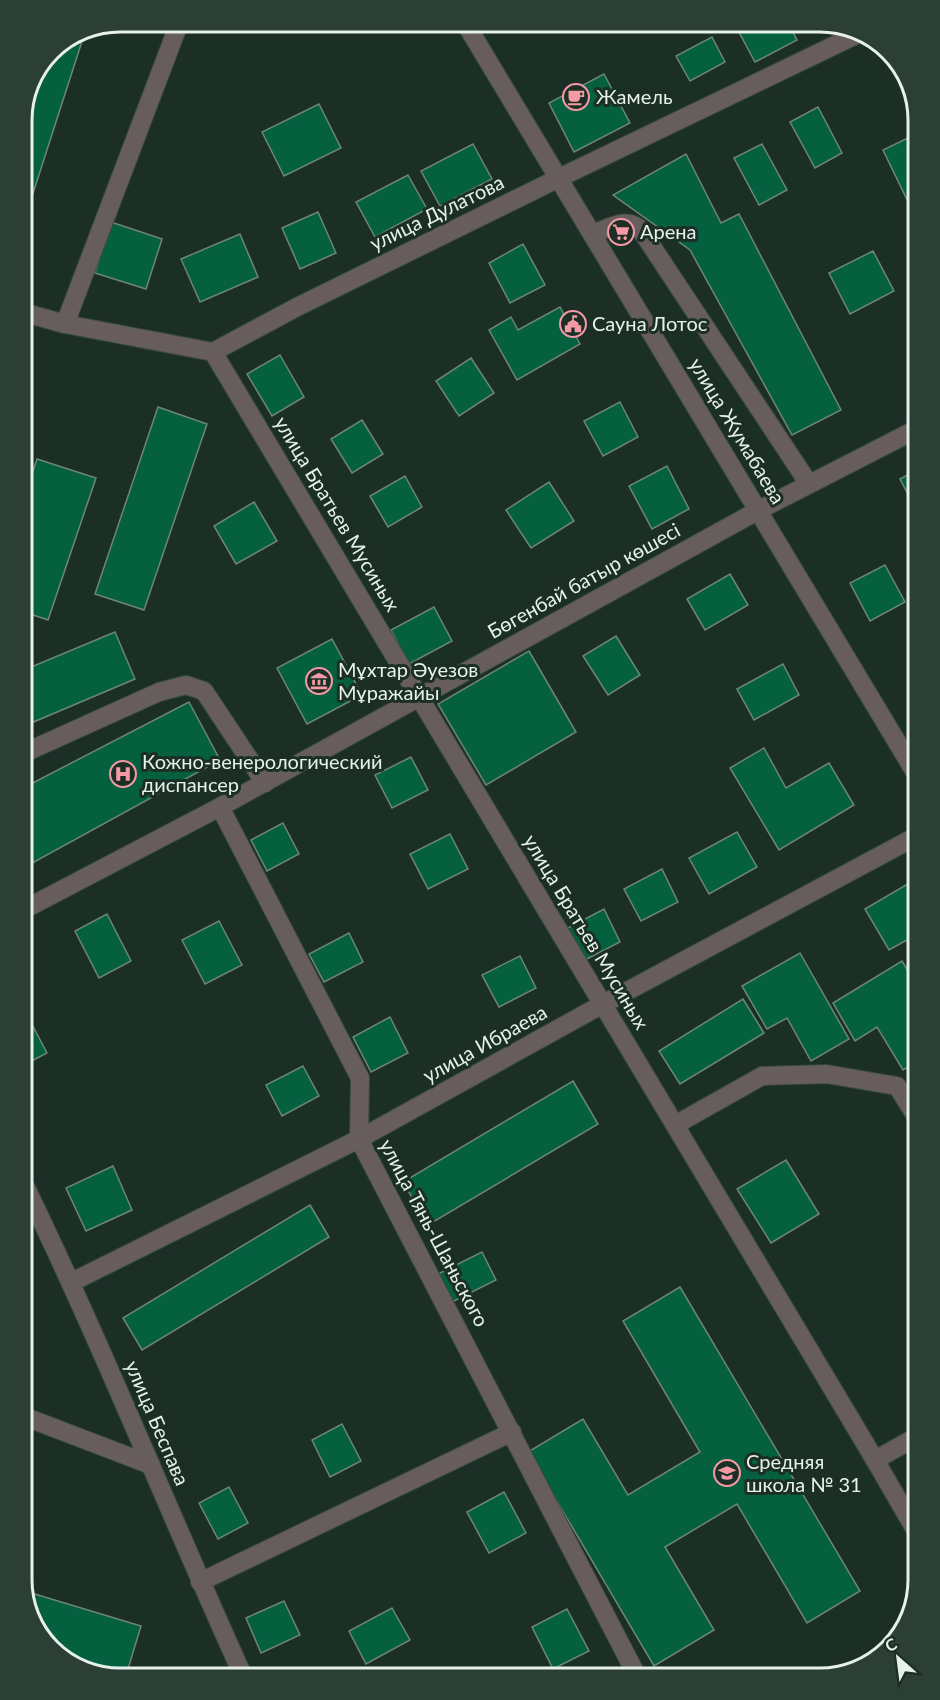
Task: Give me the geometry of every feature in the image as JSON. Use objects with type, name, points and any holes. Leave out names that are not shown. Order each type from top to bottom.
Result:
[{"type":"street","points":[[65,324],[176,32]]},
{"type":"street","name":"улица Жумабаева","points":[[471,32],[908,760]]},
{"type":"street","name":"улица Дулатова","points":[[213,352],[297,307],[851,37]]},
{"type":"street","points":[[592,234],[626,222],[634,224],[641,230],[809,484]]},
{"type":"street","points":[[32,315],[65,324],[213,352]]},
{"type":"street","name":"улица Братьев Мусиных","points":[[213,352],[908,1517]]},
{"type":"street","name":"Бөгенбай батыр көшесі","points":[[32,905],[265,783],[759,510],[908,434]]},
{"type":"street","points":[[32,749],[159,692],[186,686],[204,692],[265,783]]},
{"type":"street","name":"улица Тянь-Шаньского","points":[[220,807],[360,1078],[359,1139],[633,1668]]},
{"type":"street","name":"улица Ибраева","points":[[72,1282],[359,1139],[603,1004],[908,841]]},
{"type":"street","points":[[675,1125],[762,1077],[826,1074],[897,1086],[908,1103]]},
{"type":"street","name":"улица Беспава","points":[[32,1198],[72,1282],[200,1582],[240,1668]]},
{"type":"street","points":[[32,1420],[151,1465]]},
{"type":"street","points":[[200,1582],[512,1432]]},
{"type":"street","points":[[875,1460],[908,1442]]},
{"type":"building","points":[[739,32],[793,32],[797,40],[755,62]]},
{"type":"building","points":[[712,37],[725,62],[690,81],[676,56]]},
{"type":"building","points":[[82,40],[32,196],[34,97],[41,80],[61,53]]},
{"type":"building","points":[[604,74],[630,123],[574,152],[549,103]]},
{"type":"building","points":[[319,104],[341,148],[284,176],[262,132]]},
{"type":"building","points":[[818,107],[842,153],[815,168],[790,122]]},
{"type":"building","points":[[908,138],[908,202],[883,150]]},
{"type":"building","points":[[473,144],[492,179],[440,206],[421,171]]},
{"type":"building","points":[[762,144],[787,190],[759,205],[734,158]]},
{"type":"building","points":[[686,154],[721,223],[739,214],[841,410],[792,435],[690,250],[613,195]]},
{"type":"building","points":[[408,175],[427,209],[375,237],[356,202]]},
{"type":"building","points":[[318,212],[336,253],[300,269],[282,228]]},
{"type":"building","points":[[111,222],[162,239],[146,289],[95,273]]},
{"type":"building","points":[[240,234],[258,277],[200,302],[181,259]]},
{"type":"building","points":[[523,244],[545,285],[510,303],[489,263]]},
{"type":"building","points":[[873,251],[894,291],[850,314],[829,273]]},
{"type":"building","points":[[560,307],[580,344],[517,380],[489,330],[511,317],[518,330]]},
{"type":"building","points":[[280,355],[304,397],[272,416],[247,374]]},
{"type":"building","points":[[471,358],[494,393],[459,416],[436,381]]},
{"type":"building","points":[[620,402],[638,437],[603,456],[584,421]]},
{"type":"building","points":[[158,407],[207,424],[144,610],[95,594]]},
{"type":"building","points":[[362,420],[383,454],[352,473],[331,439]]},
{"type":"building","points":[[37,459],[96,478],[48,620],[32,615],[32,474]]},
{"type":"building","points":[[667,466],[689,509],[652,529],[629,486]]},
{"type":"building","points":[[908,475],[908,494],[900,479]]},
{"type":"building","points":[[405,476],[422,507],[388,527],[370,496]]},
{"type":"building","points":[[549,482],[574,521],[531,548],[506,510]]},
{"type":"building","points":[[254,502],[277,541],[236,564],[214,526]]},
{"type":"building","points":[[885,565],[905,602],[870,621],[850,583]]},
{"type":"building","points":[[730,574],[748,605],[705,630],[687,599]]},
{"type":"building","points":[[434,607],[452,641],[409,664],[391,630]]},
{"type":"building","points":[[115,632],[135,679],[32,723],[32,667]]},
{"type":"building","points":[[616,636],[640,675],[608,695],[583,656]]},
{"type":"building","name":"Мұхтар Әуезов Мұражайы","points":[[332,639],[362,695],[307,724],[277,668]]},
{"type":"building","points":[[529,651],[576,732],[486,785],[438,704]]},
{"type":"building","points":[[783,664],[799,695],[754,720],[737,689]]},
{"type":"building","name":"Кожно-венерологический диспансер","points":[[189,702],[220,760],[32,863],[32,783]]},
{"type":"building","points":[[764,748],[786,788],[829,763],[854,805],[779,850],[730,768]]},
{"type":"building","points":[[411,757],[428,790],[392,808],[375,775]]},
{"type":"building","points":[[283,823],[299,854],[267,871],[251,840]]},
{"type":"building","points":[[737,832],[757,867],[709,894],[689,858]]},
{"type":"building","points":[[450,834],[468,869],[428,889],[410,854]]},
{"type":"building","points":[[662,869],[678,902],[641,921],[624,889]]},
{"type":"building","points":[[908,884],[908,939],[889,950],[865,909]]},
{"type":"building","points":[[604,909],[620,942],[583,961],[566,929]]},
{"type":"building","points":[[107,914],[131,961],[99,978],[75,931]]},
{"type":"building","points":[[219,921],[242,965],[205,984],[182,940]]},
{"type":"building","points":[[349,933],[363,962],[324,982],[309,954]]},
{"type":"building","points":[[800,953],[849,1039],[811,1061],[787,1018],[767,1029],[742,986]]},
{"type":"building","points":[[520,956],[536,988],[499,1007],[482,975]]},
{"type":"building","points":[[902,961],[908,971],[908,1067],[903,1070],[877,1027],[855,1041],[833,1003]]},
{"type":"building","points":[[743,999],[764,1033],[680,1084],[659,1051]]},
{"type":"building","points":[[390,1017],[408,1053],[371,1072],[353,1037]]},
{"type":"building","points":[[32,1025],[47,1053],[32,1061]]},
{"type":"building","points":[[303,1066],[319,1096],[282,1116],[266,1085]]},
{"type":"building","points":[[573,1081],[598,1124],[428,1225],[403,1182]]},
{"type":"building","points":[[786,1160],[819,1214],[771,1243],[737,1189]]},
{"type":"building","points":[[113,1166],[132,1210],[86,1231],[66,1188]]},
{"type":"building","points":[[310,1205],[329,1237],[142,1350],[123,1318]]},
{"type":"building","points":[[482,1252],[496,1280],[450,1303],[436,1275]]},
{"type":"building","name":"Средняя школа № 31","points":[[680,1287],[860,1591],[807,1623],[737,1504],[665,1547],[714,1630],[654,1666],[528,1452],[583,1419],[628,1495],[700,1452],[623,1321]]},
{"type":"building","points":[[342,1424],[361,1461],[330,1477],[312,1440]]},
{"type":"building","points":[[229,1487],[248,1523],[218,1539],[199,1503]]},
{"type":"building","points":[[504,1492],[526,1533],[489,1553],[467,1512]]},
{"type":"building","points":[[33,1593],[141,1626],[128,1668],[102,1667],[91,1664],[70,1654],[53,1639],[38,1614]]},
{"type":"building","points":[[284,1601],[300,1635],[261,1653],[246,1618]]},
{"type":"building","points":[[392,1608],[410,1640],[366,1664],[349,1631]]},
{"type":"building","points":[[567,1609],[589,1651],[552,1668],[532,1627]]},
{"type":"place","name":"Жамель","points":[[576,97]]},
{"type":"place","name":"Арена","points":[[621,232]]},
{"type":"place","name":"Сауна Лотос","points":[[573,324]]},
{"type":"place","name":"Мұхтар Әуезов Мұражайы","points":[[319,681]]},
{"type":"place","name":"Кожно-венерологический диспансер","points":[[123,774]]},
{"type":"place","name":"Средняя школа № 31","points":[[727,1473]]}]
